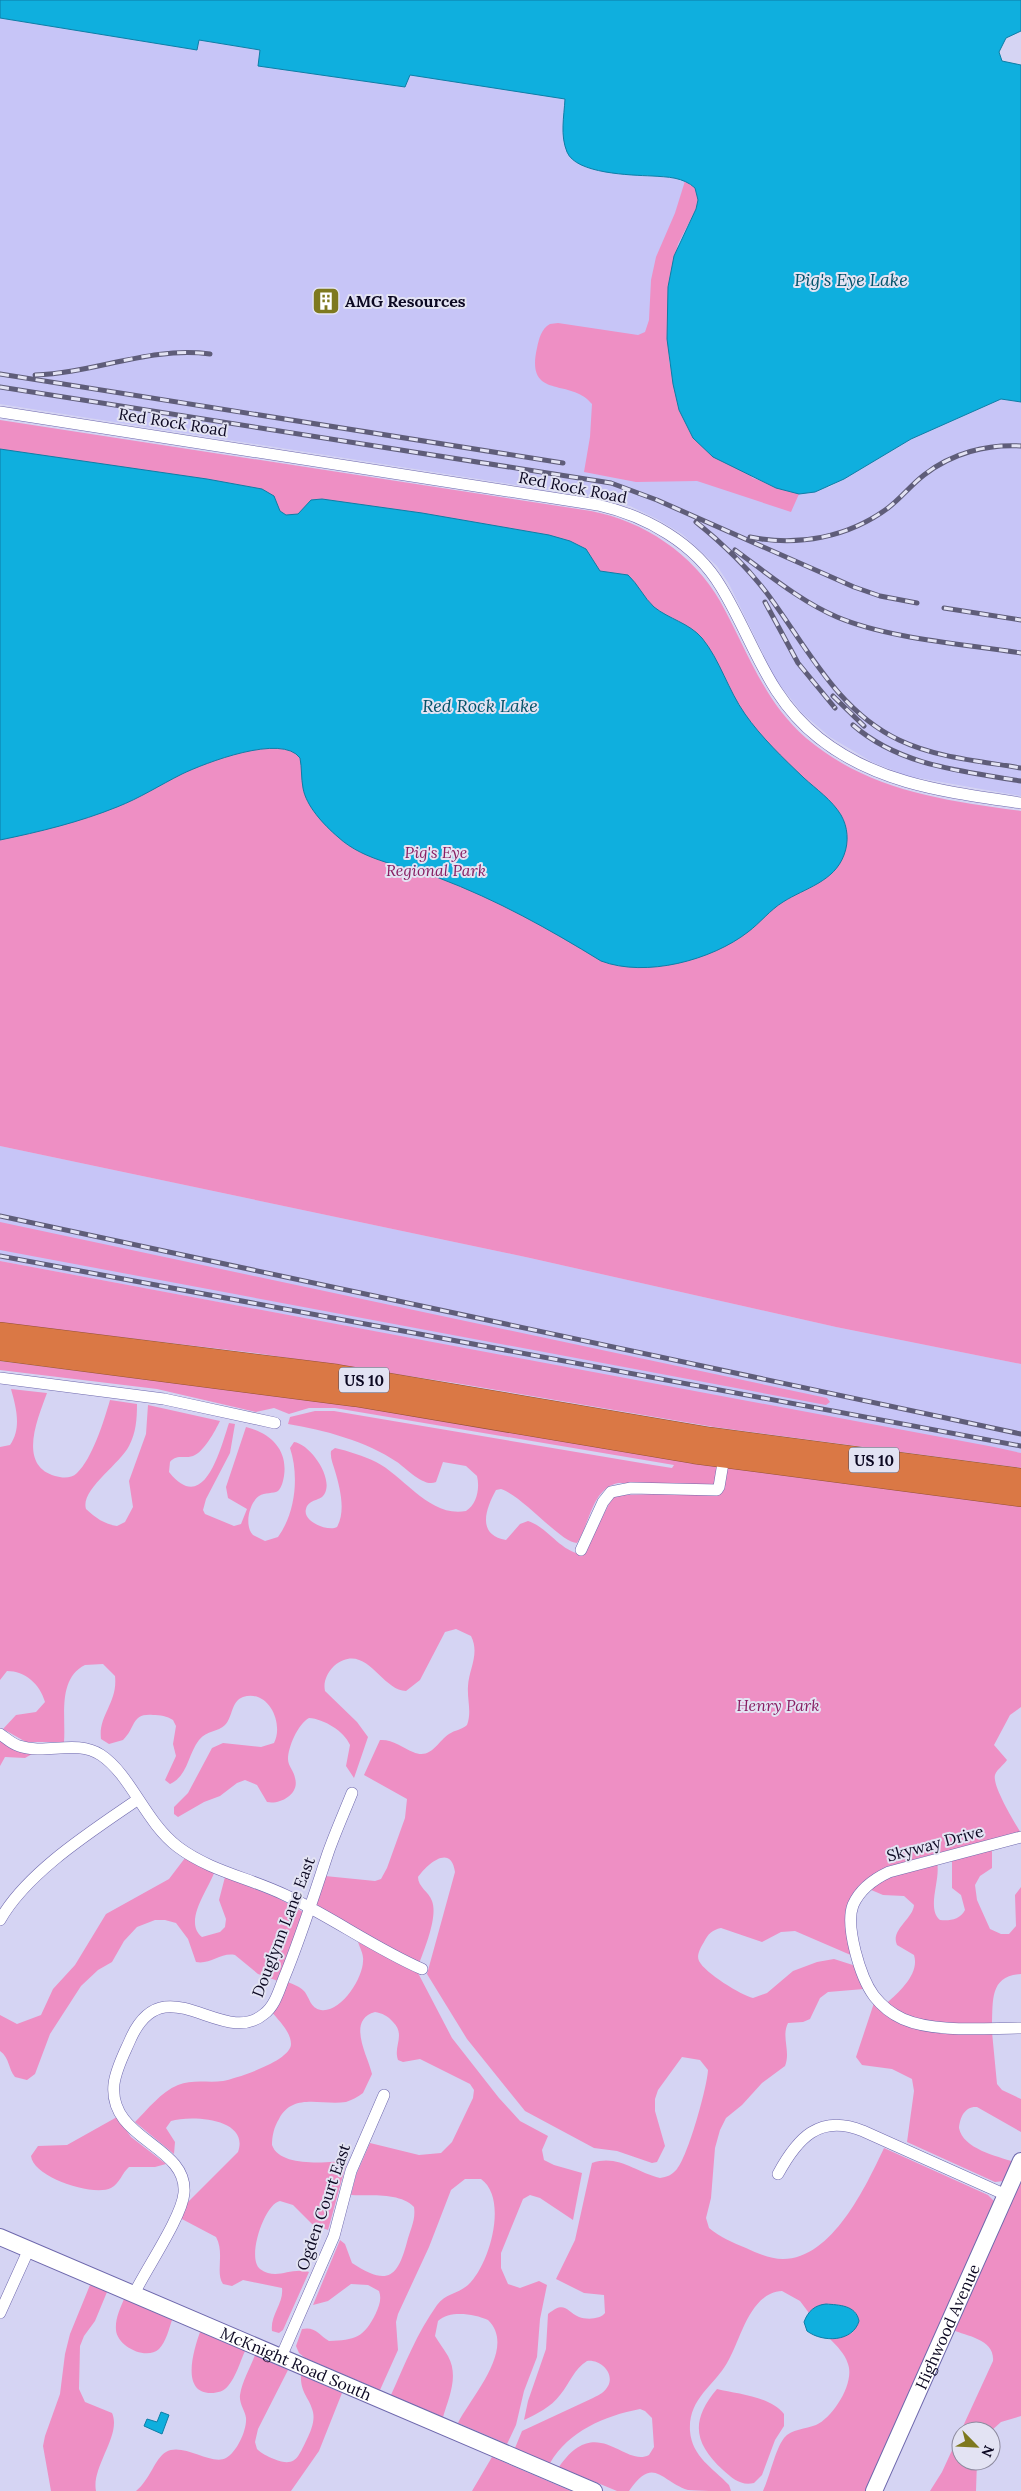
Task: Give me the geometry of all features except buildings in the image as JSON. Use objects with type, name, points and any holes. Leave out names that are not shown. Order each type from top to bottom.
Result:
[{"type":"highway","name":"US 10","points":[[0,1333],[368,1380],[726,1449],[1021,1479]]},
{"type":"highway","name":"US 10","points":[[0,1350],[356,1396],[726,1449],[1021,1496]]},
{"type":"street","name":"Red Rock Road","points":[[0,412],[598,505],[630,514],[676,540],[706,567],[721,587],[774,690],[795,716],[819,738],[858,763],[897,780],[930,789],[1021,803]]},
{"type":"street","points":[[0,1378],[156,1398],[275,1423]]},
{"type":"street","points":[[581,1550],[600,1508],[611,1492],[631,1488],[716,1490],[719,1487],[726,1449]]},
{"type":"street","points":[[0,1734],[16,1745],[26,1748],[73,1747],[97,1753],[113,1766],[160,1831],[187,1853],[218,1868],[284,1894],[375,1947],[422,1969]]},
{"type":"street","name":"Douglynn Lane East","points":[[134,2294],[178,2212],[184,2190],[182,2176],[176,2164],[133,2131],[120,2112],[116,2101],[115,2078],[132,2036],[147,2015],[164,2008],[186,2008],[230,2022],[251,2021],[264,2014],[276,1996],[310,1909],[328,1852],[352,1793]]},
{"type":"street","points":[[0,1920],[16,1896],[35,1878],[79,1841],[137,1800]]},
{"type":"street","name":"Skyway Drive","points":[[1021,1837],[919,1862],[883,1874],[858,1895],[850,1920],[861,1970],[869,1988],[880,2003],[897,2015],[927,2026],[1021,2028]]},
{"type":"street","name":"Ogden Court East","points":[[281,2357],[334,2236],[351,2171],[384,2095]]},
{"type":"street","points":[[778,2174],[792,2150],[805,2136],[824,2127],[843,2125],[863,2131],[1006,2195]]},
{"type":"street","name":"Highwood Avenue","points":[[874,2491],[1021,2161]]},
{"type":"street","name":"McKnight Road South","points":[[0,2237],[594,2491]]},
{"type":"street","points":[[0,2314],[29,2249]]},
{"type":"shaded area","points":[[0,18],[197,50],[199,40],[260,50],[259,66],[404,87],[410,74],[566,99],[563,134],[567,152],[574,161],[588,168],[642,176],[670,177],[686,181],[828,488],[911,439],[1001,399],[1021,402],[1021,796],[907,776],[872,762],[830,737],[802,713],[776,680],[729,584],[717,566],[682,534],[630,506],[593,497],[0,404]]},
{"type":"shaded area","points":[[0,1146],[530,1258],[836,1327],[1021,1364],[1021,1453],[0,1261]]},
{"type":"green space","points":[[685,181],[695,188],[698,200],[696,209],[678,244],[668,287],[669,360],[679,410],[753,478],[799,494],[791,512],[697,481],[636,482],[584,472],[590,437],[592,404],[583,396],[573,391],[544,382],[538,375],[535,365],[538,345],[542,331],[550,324],[558,323],[638,335],[645,332],[649,320],[651,280],[656,257],[675,213]]},
{"type":"green space","name":"Pig's Eye Regional Park","points":[[0,420],[591,511],[630,523],[648,531],[665,542],[696,569],[709,584],[730,619],[757,674],[778,708],[806,738],[830,756],[855,770],[908,790],[935,797],[1021,811],[1021,1364],[836,1327],[530,1258],[0,1146]]},
{"type":"green space","points":[[0,1222],[827,1398],[830,1402],[826,1405],[0,1250]]},
{"type":"green space","points":[[0,1261],[994,1447],[1021,1453],[1021,1468],[714,1427],[455,1383],[255,1353],[0,1323]]},
{"type":"green space","name":"Henry Park","points":[[0,1361],[344,1404],[714,1466],[1021,1506],[1021,1707],[1010,1715],[994,1745],[1007,1760],[995,1775],[997,1787],[1021,1833],[919,1858],[855,1893],[853,1956],[795,1931],[781,1932],[762,1942],[721,1928],[709,1935],[698,1954],[699,1961],[708,1971],[732,1988],[753,1998],[767,1993],[793,1971],[817,1962],[834,1959],[856,1966],[864,1989],[828,1992],[820,1998],[810,2019],[803,2022],[788,2023],[785,2034],[787,2060],[785,2066],[762,2083],[742,2105],[726,2118],[720,2130],[715,2148],[711,2198],[706,2218],[709,2228],[731,2242],[768,2257],[783,2259],[801,2256],[817,2247],[832,2234],[845,2218],[868,2181],[884,2148],[988,2195],[994,2201],[994,2206],[867,2491],[763,2491],[778,2449],[784,2438],[791,2433],[823,2421],[841,2399],[848,2380],[848,2364],[838,2347],[830,2339],[852,2333],[859,2321],[856,2313],[845,2307],[832,2304],[820,2306],[809,2313],[800,2301],[782,2291],[771,2294],[761,2300],[754,2309],[747,2319],[727,2363],[702,2394],[690,2420],[692,2440],[699,2455],[729,2485],[731,2491],[688,2490],[651,2472],[638,2480],[629,2491],[617,2491],[559,2467],[573,2451],[586,2444],[598,2442],[630,2455],[640,2457],[649,2455],[654,2447],[652,2418],[640,2409],[613,2416],[577,2434],[567,2442],[550,2463],[515,2448],[522,2431],[597,2396],[605,2390],[610,2381],[610,2376],[605,2368],[597,2362],[587,2361],[579,2368],[548,2407],[524,2420],[528,2401],[546,2349],[548,2314],[562,2307],[579,2317],[586,2318],[597,2318],[605,2313],[604,2295],[584,2293],[556,2279],[575,2240],[592,2163],[601,2161],[618,2162],[660,2178],[673,2173],[681,2162],[691,2137],[701,2106],[708,2070],[700,2060],[682,2057],[658,2090],[655,2099],[655,2111],[665,2146],[657,2162],[652,2163],[617,2151],[594,2148],[525,2111],[467,2039],[427,1974],[455,1872],[453,1863],[449,1859],[444,1857],[438,1859],[418,1877],[418,1881],[431,1898],[433,1907],[430,1932],[419,1964],[323,1912],[316,1904],[325,1876],[375,1881],[381,1879],[387,1868],[405,1818],[407,1799],[364,1775],[380,1740],[393,1742],[413,1752],[425,1754],[449,1734],[467,1725],[469,1711],[468,1686],[474,1655],[471,1636],[456,1629],[445,1632],[420,1680],[406,1691],[397,1689],[364,1662],[355,1659],[345,1660],[334,1666],[326,1678],[325,1691],[357,1722],[368,1737],[354,1778],[346,1766],[350,1745],[347,1740],[333,1727],[309,1718],[298,1730],[288,1754],[288,1762],[295,1778],[295,1789],[288,1797],[278,1802],[267,1802],[257,1785],[245,1780],[237,1783],[220,1796],[204,1802],[178,1817],[174,1814],[174,1807],[188,1793],[212,1748],[223,1743],[261,1747],[274,1743],[277,1735],[275,1718],[267,1703],[260,1698],[252,1696],[239,1699],[228,1722],[219,1729],[205,1734],[199,1740],[181,1776],[170,1784],[165,1780],[176,1756],[173,1744],[176,1726],[173,1720],[161,1716],[141,1716],[123,1740],[109,1744],[101,1739],[102,1723],[114,1694],[115,1685],[115,1676],[103,1664],[85,1665],[76,1671],[70,1679],[65,1699],[64,1742],[26,1742],[3,1729],[16,1715],[36,1712],[45,1702],[36,1684],[20,1673],[7,1671],[0,1680],[0,1447],[10,1445],[16,1432],[17,1417],[11,1389],[47,1393],[36,1427],[33,1451],[36,1462],[43,1470],[55,1476],[66,1478],[77,1473],[88,1459],[110,1400],[137,1404],[136,1426],[129,1446],[118,1461],[95,1485],[86,1502],[86,1509],[93,1515],[104,1522],[117,1526],[125,1522],[133,1507],[129,1481],[146,1434],[148,1405],[220,1421],[209,1441],[197,1454],[190,1457],[178,1457],[170,1462],[169,1472],[181,1484],[192,1487],[201,1483],[209,1474],[221,1448],[229,1423],[235,1424],[230,1453],[206,1499],[203,1510],[205,1514],[234,1526],[241,1524],[247,1509],[228,1498],[226,1487],[246,1427],[263,1433],[276,1444],[283,1458],[284,1476],[282,1484],[278,1491],[264,1494],[256,1499],[250,1509],[248,1521],[253,1535],[265,1541],[278,1537],[289,1516],[295,1481],[290,1448],[294,1442],[307,1449],[323,1470],[327,1486],[325,1493],[321,1498],[310,1503],[306,1509],[306,1514],[312,1522],[323,1527],[337,1527],[340,1521],[342,1507],[340,1492],[331,1456],[331,1451],[335,1448],[376,1462],[429,1502],[441,1508],[453,1511],[466,1511],[475,1500],[478,1491],[477,1476],[466,1466],[443,1462],[436,1482],[426,1482],[397,1462],[358,1442],[330,1433],[288,1424],[290,1417],[315,1411],[334,1411],[672,1468],[674,1465],[335,1408],[309,1408],[289,1414],[274,1408],[256,1412],[157,1389],[0,1370]],"holes":[[[618,1483],[666,1483],[661,1494],[620,1495],[612,1498],[583,1555],[567,1549],[542,1529],[528,1521],[520,1524],[506,1540],[491,1533],[487,1527],[486,1521],[489,1506],[496,1490],[501,1489],[520,1500],[561,1536],[577,1543],[597,1499],[609,1486]]]},
{"type":"green space","points":[[0,1741],[16,1751],[32,1754],[25,1758],[5,1757],[0,1766]]},
{"type":"green space","points":[[992,1849],[992,1868],[980,1876],[975,1885],[977,1900],[990,1929],[1001,1934],[1009,1934],[1016,1926],[1015,1895],[1021,1887],[1021,1974],[1004,1979],[998,1984],[993,1998],[992,2025],[935,2022],[908,2017],[887,2003],[907,1982],[914,1969],[914,1955],[897,1945],[896,1940],[899,1929],[910,1915],[914,1905],[904,1896],[883,1895],[869,1889],[880,1881],[937,1862],[938,1869],[934,1901],[936,1915],[940,1920],[954,1919],[965,1910],[961,1895],[952,1888],[952,1858]]},
{"type":"green space","points":[[185,1858],[214,1873],[196,1915],[197,1931],[202,1937],[220,1932],[225,1927],[226,1919],[219,1900],[225,1877],[278,1898],[303,1912],[278,1981],[258,1974],[235,1955],[225,1955],[206,1962],[196,1962],[188,1939],[176,1923],[155,1920],[137,1927],[124,1941],[112,1962],[98,1970],[81,1986],[50,2034],[35,2074],[27,2080],[15,2077],[6,2057],[0,2051],[0,2015],[17,2024],[41,2015],[53,1989],[75,1965],[106,1914],[169,1879]]},
{"type":"green space","points":[[358,1942],[418,1973],[452,2038],[499,2098],[520,2121],[548,2136],[542,2150],[544,2160],[582,2173],[573,2220],[540,2198],[530,2195],[523,2199],[501,2253],[501,2268],[508,2284],[520,2288],[539,2281],[547,2285],[540,2319],[537,2357],[524,2391],[516,2425],[507,2444],[458,2423],[489,2372],[495,2358],[496,2331],[488,2320],[476,2316],[455,2314],[438,2321],[435,2336],[448,2356],[453,2371],[452,2386],[443,2417],[391,2395],[417,2338],[437,2305],[444,2298],[468,2285],[476,2276],[483,2263],[489,2248],[495,2216],[494,2201],[489,2189],[481,2179],[465,2179],[451,2190],[429,2247],[398,2314],[396,2322],[398,2350],[380,2390],[305,2358],[299,2353],[296,2346],[302,2329],[306,2328],[314,2330],[329,2341],[346,2340],[358,2336],[367,2328],[377,2310],[380,2300],[379,2291],[368,2285],[351,2284],[328,2301],[313,2305],[340,2240],[345,2244],[352,2263],[364,2270],[382,2276],[394,2271],[403,2255],[413,2221],[414,2207],[408,2202],[393,2197],[351,2195],[356,2175],[370,2143],[419,2155],[441,2153],[452,2142],[473,2098],[474,2090],[470,2084],[420,2059],[403,2062],[398,2060],[399,2031],[387,2016],[375,2012],[366,2016],[360,2030],[372,2074],[363,2093],[346,2102],[300,2103],[285,2111],[277,2122],[273,2135],[272,2145],[277,2152],[284,2157],[305,2162],[347,2161],[328,2230],[312,2224],[293,2205],[280,2201],[274,2204],[263,2220],[256,2243],[255,2254],[256,2263],[260,2269],[272,2274],[295,2271],[309,2272],[283,2330],[279,2333],[272,2331],[272,2325],[281,2299],[282,2288],[243,2280],[232,2286],[223,2284],[220,2274],[219,2243],[216,2237],[180,2218],[187,2203],[238,2152],[239,2141],[235,2132],[227,2126],[204,2119],[171,2121],[166,2128],[175,2142],[174,2154],[135,2122],[160,2097],[178,2085],[189,2082],[223,2081],[262,2068],[282,2057],[289,2050],[291,2044],[289,2035],[272,2012],[287,1982],[302,1989],[312,2005],[317,2009],[329,2009],[336,2006],[350,1993],[362,1968],[363,1959]]},
{"type":"green space","points":[[874,2003],[886,2013],[992,2032],[997,2084],[1002,2090],[1021,2099],[1021,2132],[977,2107],[966,2110],[959,2128],[967,2141],[982,2151],[1014,2162],[1004,2181],[995,2182],[907,2142],[914,2091],[912,2079],[892,2069],[862,2065],[856,2057]]},
{"type":"green space","points":[[117,2117],[131,2137],[166,2164],[155,2167],[129,2167],[119,2181],[111,2188],[91,2190],[52,2178],[34,2164],[31,2156],[38,2146],[67,2145]]},
{"type":"green space","points":[[1021,2176],[1021,2416],[1001,2422],[965,2421],[993,2361],[992,2354],[990,2348],[979,2340],[952,2330]]},
{"type":"green space","points":[[90,2285],[107,2292],[95,2321],[84,2336],[80,2346],[79,2389],[85,2402],[112,2413],[113,2431],[98,2472],[96,2491],[51,2491],[43,2446],[60,2394],[65,2354],[70,2334]]},
{"type":"green space","points":[[124,2299],[172,2320],[159,2349],[147,2353],[140,2352],[133,2350],[121,2341],[116,2330],[116,2322]]},
{"type":"green space","points":[[200,2332],[245,2351],[231,2382],[225,2389],[218,2392],[201,2391],[195,2386],[192,2378],[193,2359]]},
{"type":"green space","points":[[255,2355],[288,2370],[258,2429],[255,2442],[257,2449],[271,2458],[287,2462],[295,2459],[301,2451],[311,2429],[313,2412],[302,2386],[301,2375],[342,2393],[319,2451],[291,2491],[136,2491],[166,2452],[180,2450],[220,2460],[226,2458],[234,2451],[246,2423],[240,2401],[241,2390]]},
{"type":"green space","points":[[717,2389],[762,2399],[778,2408],[784,2414],[784,2426],[775,2440],[762,2475],[754,2483],[741,2483],[730,2476],[713,2460],[701,2441],[699,2422],[702,2411]]},
{"type":"green space","points":[[951,2452],[951,2471],[977,2471],[976,2491],[930,2491]]},
{"type":"green space","points":[[492,2457],[571,2491],[472,2491]]},
{"type":"water","name":"Pig's Eye Lake","points":[[0,0],[1021,0],[1021,31],[1006,38],[999,52],[1002,61],[1021,65],[1021,402],[1001,399],[911,439],[844,479],[815,492],[799,494],[776,488],[713,457],[693,438],[679,410],[673,384],[667,339],[668,287],[674,256],[696,209],[698,200],[695,188],[675,178],[618,174],[592,169],[572,159],[567,152],[564,139],[565,99],[410,75],[405,87],[258,66],[260,50],[199,40],[197,50],[0,18]]},
{"type":"water","name":"Red Rock Lake","points":[[0,449],[207,479],[262,489],[274,496],[280,511],[286,515],[298,514],[311,500],[322,499],[422,513],[549,535],[570,541],[586,549],[600,571],[628,575],[654,607],[685,625],[702,638],[751,723],[804,778],[829,800],[841,815],[847,835],[844,855],[833,872],[826,878],[778,905],[733,942],[698,958],[658,967],[638,968],[619,966],[601,961],[502,905],[439,878],[373,858],[349,845],[327,827],[308,802],[303,788],[300,758],[291,751],[277,748],[243,752],[208,763],[117,807],[59,826],[0,840]]},
{"type":"water","points":[[826,2304],[851,2309],[859,2321],[856,2328],[844,2337],[829,2339],[807,2331],[804,2322],[812,2309]]},
{"type":"water","points":[[161,2412],[169,2415],[162,2434],[144,2426],[147,2419],[157,2422]]},
{"type":"railway","points":[[35,375],[79,370],[166,354],[210,354]]},
{"type":"railway","points":[[0,374],[563,463]]},
{"type":"railway","points":[[0,387],[611,483],[657,500],[854,587],[880,596],[917,603]]},
{"type":"railway","points":[[750,537],[786,541],[804,540],[840,533],[873,518],[888,508],[924,475],[946,461],[983,448],[1021,446]]},
{"type":"railway","points":[[696,522],[750,573],[781,612],[824,675],[857,712],[877,727],[913,746],[943,755],[1021,768]]},
{"type":"railway","points":[[735,550],[784,586],[823,611],[837,617],[880,631],[903,636],[1021,653]]},
{"type":"railway","points":[[765,602],[798,663],[835,708]]},
{"type":"railway","points":[[944,608],[1021,620]]},
{"type":"railway","points":[[833,696],[864,726]]},
{"type":"railway","points":[[853,725],[871,739],[911,758],[954,770],[1021,781]]},
{"type":"railway","points":[[0,1216],[1021,1434]]},
{"type":"railway","points":[[0,1256],[1021,1446]]},
{"type":"place","name":"AMG Resources","points":[[326,301]]}]
